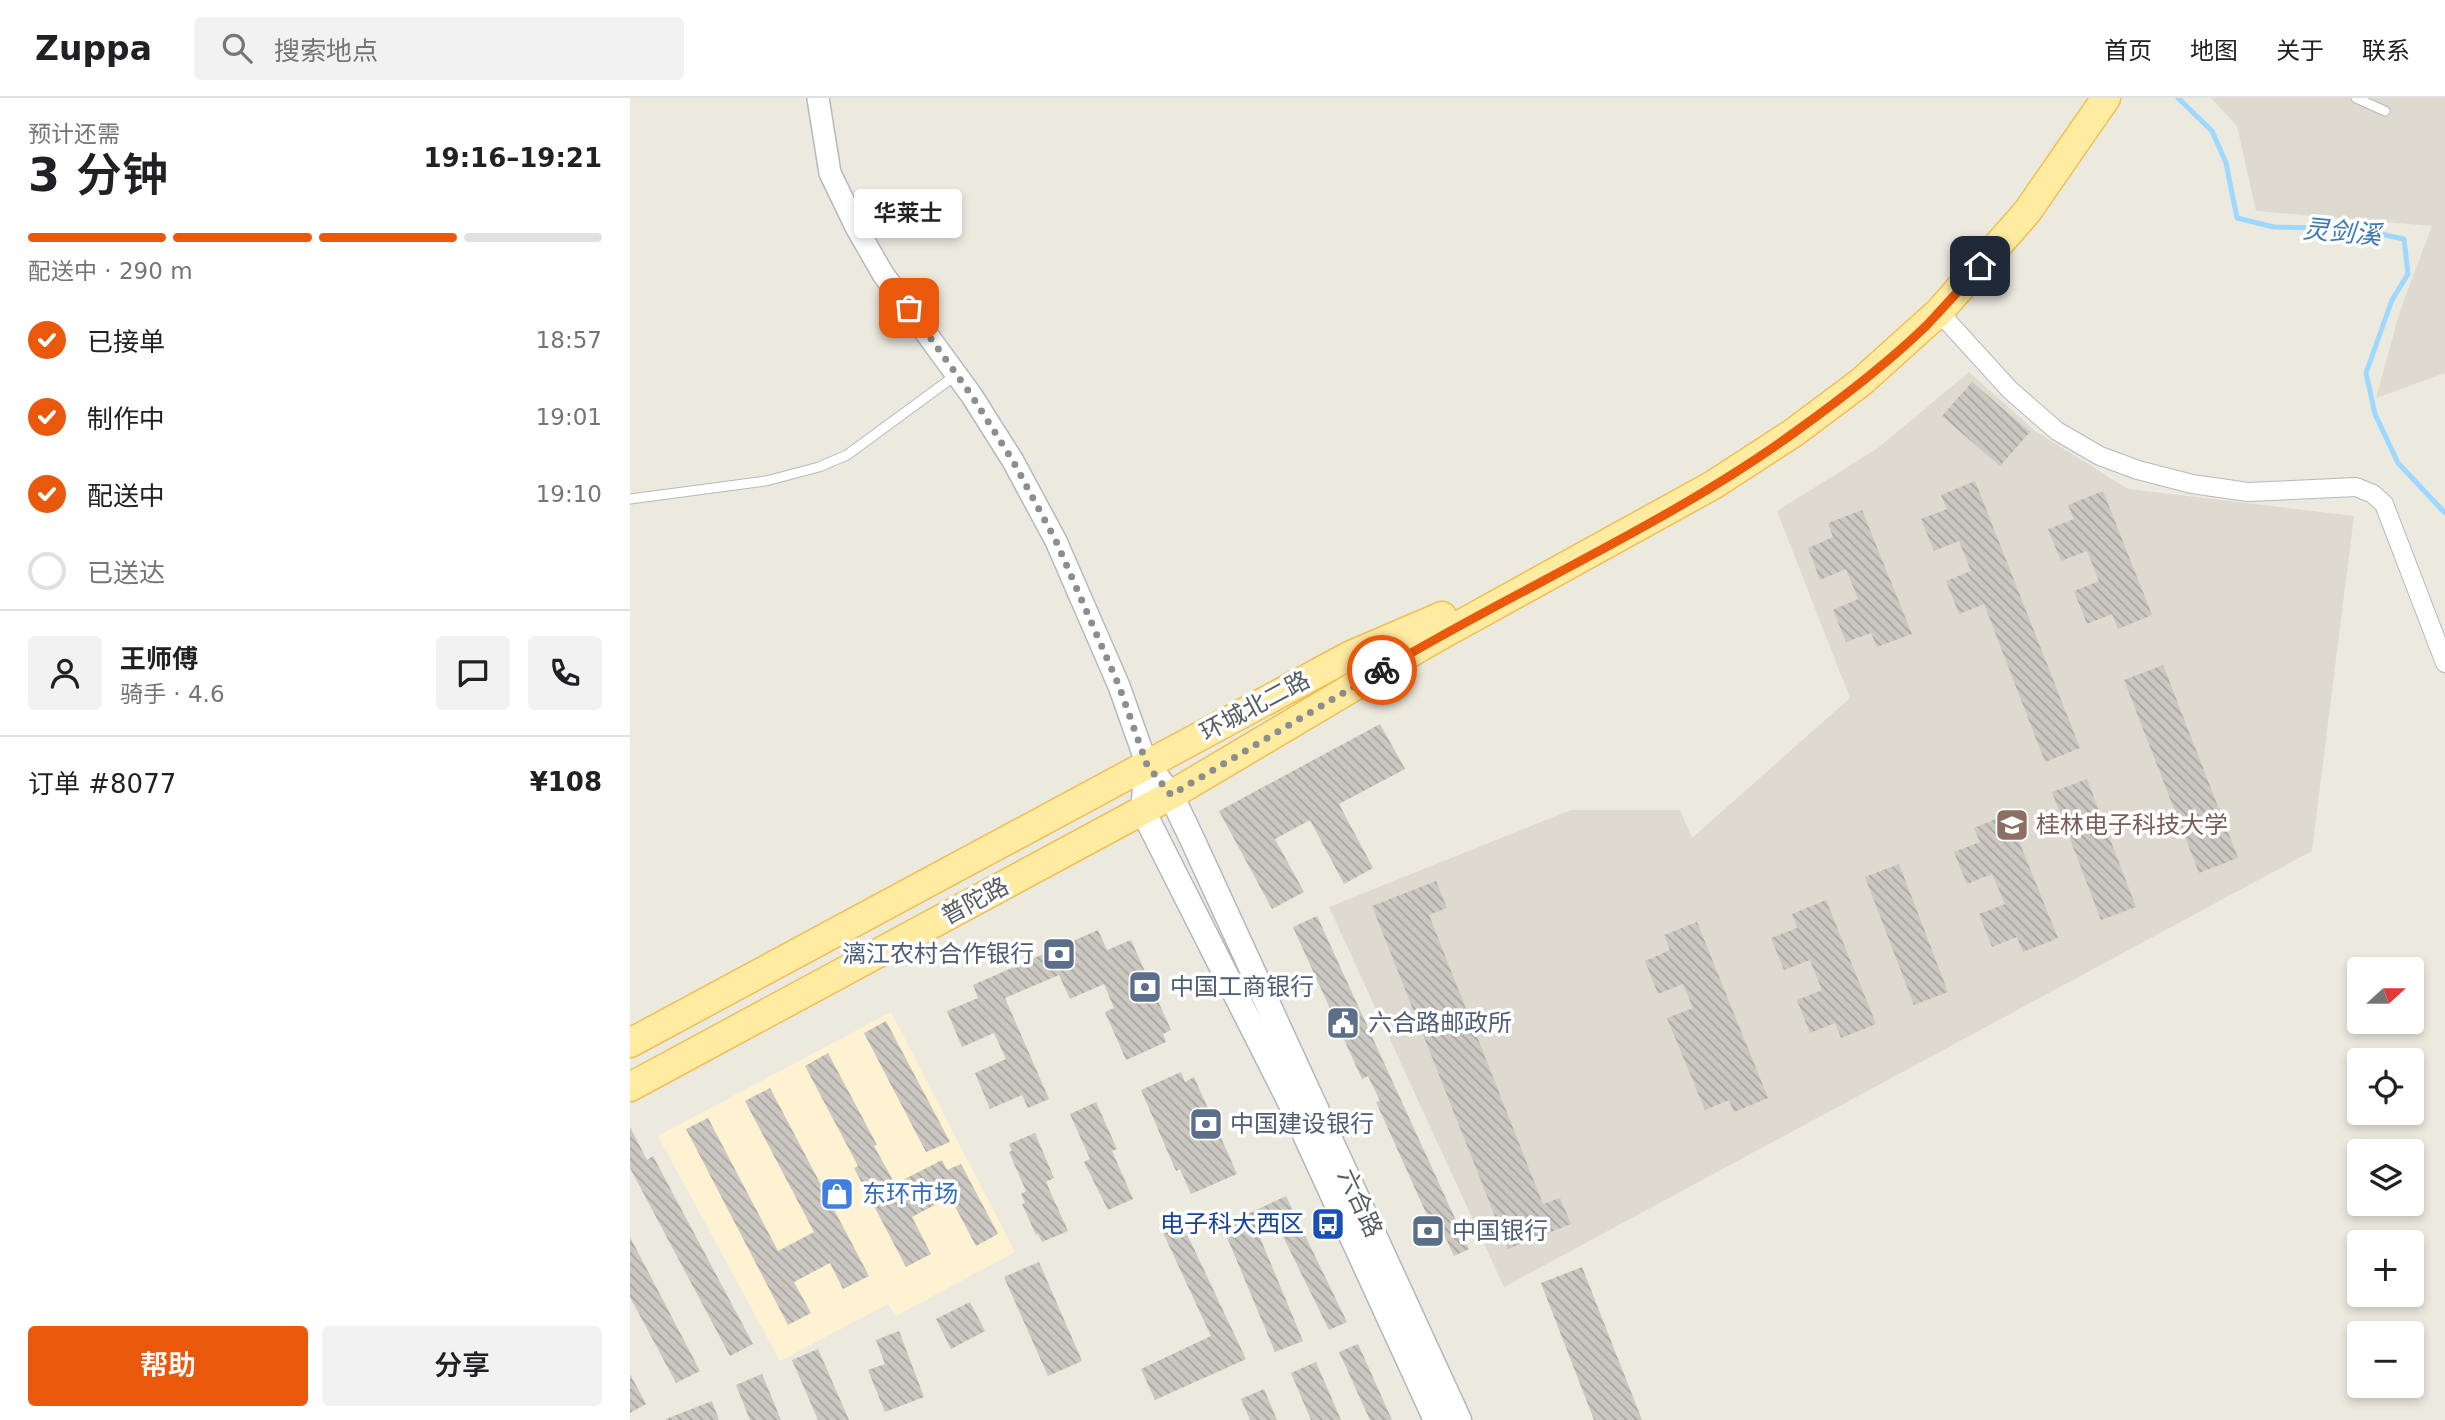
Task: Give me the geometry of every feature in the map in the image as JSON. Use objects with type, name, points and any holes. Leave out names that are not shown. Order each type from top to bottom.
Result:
[{"type":"main road","name":"环城北二路","points":[[1147,765],[1350,655],[1427,624],[1529,570],[1705,472],[1784,422],[1851,372],[1913,315],[1960,265],[2053,149],[2086,98]]},
{"type":"main road","name":"环城北二路","points":[[1171,795],[1434,639],[1713,485],[1793,433],[1860,383],[1939,312],[2026,212],[2106,98]]},
{"type":"main road","name":"六合路","points":[[1147,765],[1171,795],[1459,1420]]},
{"type":"main road","points":[[1143,811],[1147,765]]},
{"type":"main road","name":"普陀路","points":[[630,1044],[1147,765]]},
{"type":"main road","name":"普陀路","points":[[630,1087],[1171,795]]},
{"type":"main road","name":"六合路","points":[[1143,811],[1290,1102],[1436,1420]]},
{"type":"street","points":[[818,98],[830,173],[856,227],[883,274],[957,374],[1013,461],[1056,541],[1119,686],[1147,765]]},
{"type":"street","points":[[1939,312],[2010,390],[2057,431],[2100,456],[2138,470],[2192,484],[2237,490],[2294,491],[2356,487],[2374,494],[2384,504],[2445,663]]},
{"type":"lane","points":[[2356,98],[2385,111]]},
{"type":"lane","points":[[630,499],[766,481],[794,476],[820,467],[847,455],[957,374]]},
{"type":"shaded area","points":[[2211,98],[2445,98],[2445,373],[2376,398],[2400,311],[2432,226],[2256,211],[2237,126]]},
{"type":"shaded area","name":"桂林电子科技大学","points":[[1969,372],[2035,431],[2128,489],[2354,516],[2312,851],[1504,1287],[1329,907],[1571,810],[1680,810],[1692,838],[1850,698],[1777,511],[1878,448]]},
{"type":"shaded area","name":"东环市场","points":[[891,1012],[1015,1252],[896,1316],[888,1304],[780,1361],[658,1136]]},
{"type":"building","points":[[1972,382],[2030,432],[2000,466],[1942,416]]},
{"type":"building","points":[[1975,481],[2080,748],[2045,762],[1984,604],[1959,614],[1946,581],[1971,571],[1959,541],[1934,551],[1921,519],[1947,509],[1941,495]]},
{"type":"building","points":[[2103,491],[2152,615],[2118,629],[2112,614],[2087,624],[2074,591],[2099,581],[2087,551],[2061,561],[2048,529],[2074,519],[2068,505]]},
{"type":"building","points":[[1862,510],[1912,634],[1877,647],[1871,633],[1846,642],[1833,610],[1858,599],[1846,569],[1820,580],[1808,548],[1833,537],[1828,523]]},
{"type":"building","points":[[2163,665],[2238,858],[2199,873],[2124,680]]},
{"type":"building","points":[[1380,724],[1405,769],[1339,804],[1373,868],[1344,884],[1310,820],[1275,839],[1304,892],[1272,909],[1219,811]]},
{"type":"building","points":[[2087,779],[2136,907],[2101,920],[2052,792]]},
{"type":"building","points":[[2008,814],[2058,938],[2023,952],[2017,937],[1992,947],[1979,914],[2005,904],[1992,874],[1967,884],[1954,852],[1980,842],[1974,828]]},
{"type":"building","points":[[1899,864],[1948,992],[1914,1005],[1865,877]]},
{"type":"building","points":[[1436,881],[1447,908],[1429,915],[1543,1204],[1560,1198],[1571,1224],[1508,1249],[1372,906]]},
{"type":"building","points":[[1826,900],[1876,1024],[1841,1038],[1835,1023],[1810,1033],[1797,1000],[1822,990],[1810,960],[1784,970],[1771,938],[1797,928],[1792,914]]},
{"type":"building","points":[[1317,916],[1469,1249],[1454,1256],[1443,1232],[1436,1235],[1376,1102],[1380,1101],[1368,1076],[1362,1079],[1293,927]]},
{"type":"building","points":[[1697,922],[1768,1098],[1734,1112],[1729,1100],[1705,1110],[1667,1018],[1693,1008],[1683,984],[1658,994],[1645,961],[1670,950],[1664,935]]},
{"type":"building","points":[[1098,930],[1107,950],[1131,940],[1171,1030],[1163,1034],[1166,1042],[1126,1060],[1105,1012],[1114,1008],[1104,984],[1070,999],[1059,975],[1005,998],[1049,1099],[1028,1108],[1022,1095],[990,1109],[975,1073],[1006,1059],[994,1033],[962,1047],[947,1011],[978,998],[973,985]]},
{"type":"building","points":[[886,1021],[950,1142],[926,1152],[864,1033]]},
{"type":"building","points":[[828,1053],[895,1184],[942,1160],[947,1170],[961,1164],[998,1234],[976,1246],[950,1197],[912,1217],[931,1254],[906,1267],[854,1168],[858,1166],[805,1066]]},
{"type":"building","points":[[1181,1072],[1185,1082],[1194,1077],[1237,1174],[1191,1194],[1180,1169],[1176,1171],[1141,1090]]},
{"type":"building","points":[[770,1088],[869,1276],[843,1289],[830,1263],[794,1282],[811,1313],[788,1325],[686,1129],[708,1118],[778,1251],[814,1232],[745,1101]]},
{"type":"building","points":[[1096,1102],[1117,1149],[1112,1151],[1133,1199],[1108,1210],[1084,1162],[1090,1159],[1070,1114]]},
{"type":"building","points":[[630,1127],[647,1160],[653,1156],[753,1344],[730,1356],[630,1168]]},
{"type":"building","points":[[1035,1133],[1054,1178],[1046,1182],[1068,1231],[1042,1242],[1022,1204],[1025,1203],[1021,1194],[1026,1191],[1009,1152],[1012,1151],[1009,1144]]},
{"type":"building","points":[[1286,1196],[1347,1322],[1329,1330],[1275,1220],[1256,1228],[1303,1341],[1275,1352],[1221,1223]]},
{"type":"building","points":[[1178,1215],[1246,1359],[1155,1400],[1141,1369],[1211,1336],[1159,1224]]},
{"type":"building","points":[[630,1237],[700,1371],[676,1383],[630,1297]]},
{"type":"building","points":[[1039,1262],[1082,1361],[1048,1376],[1004,1277]]},
{"type":"building","points":[[1582,1267],[1642,1420],[1594,1420],[1541,1283]]},
{"type":"building","points":[[970,1302],[985,1331],[951,1349],[936,1319]]},
{"type":"building","points":[[899,1331],[924,1397],[885,1412],[868,1370],[885,1364],[876,1340]]},
{"type":"building","points":[[1358,1344],[1392,1420],[1370,1420],[1339,1352]]},
{"type":"building","points":[[818,1349],[849,1420],[818,1420],[792,1360]]},
{"type":"building","points":[[1316,1362],[1341,1420],[1311,1420],[1291,1373]]},
{"type":"building","points":[[630,1374],[646,1404],[630,1413]]},
{"type":"building","points":[[762,1374],[781,1420],[750,1420],[736,1385]]},
{"type":"building","points":[[1264,1389],[1277,1420],[1250,1420],[1241,1399]]},
{"type":"building","points":[[712,1401],[719,1420],[666,1420],[666,1419]]},
{"type":"waterway","name":"灵剑溪","points":[[2178,98],[2212,131],[2226,163],[2237,218],[2274,227],[2357,229],[2404,239],[2408,274],[2392,300],[2366,373],[2375,414],[2398,463],[2445,513]]},
{"type":"way so far","points":[[909,308],[972,396],[1013,461],[1056,541],[1088,611],[1119,686],[1147,765],[1171,795],[1382,670]]},
{"type":"place","name":"华莱士","points":[[909,308]]},
{"type":"place","name":"桂林电子科技大学","points":[[2012,825]]},
{"type":"place","name":"漓江农村合作银行","points":[[1059,954]]},
{"type":"place","name":"中国工商银行","points":[[1145,987]]},
{"type":"place","name":"六合路邮政所","points":[[1343,1023]]},
{"type":"place","name":"中国建设银行","points":[[1206,1124]]},
{"type":"place","name":"东环市场","points":[[837,1194]]},
{"type":"place","name":"电子科大西区","points":[[1328,1224]]},
{"type":"place","name":"中国银行","points":[[1428,1231]]},
{"type":"route","points":[[1382,670],[1713,485],[1793,433],[1860,383],[1926,326],[1980,266]]}]
